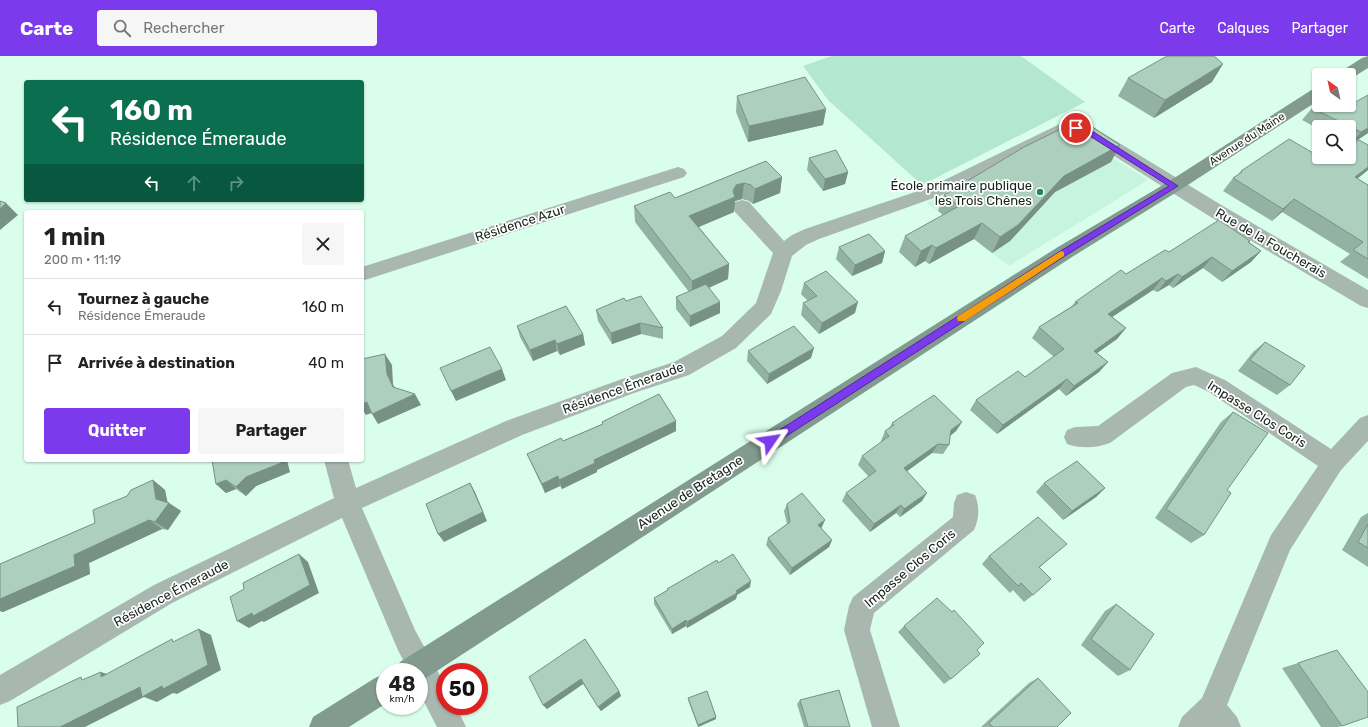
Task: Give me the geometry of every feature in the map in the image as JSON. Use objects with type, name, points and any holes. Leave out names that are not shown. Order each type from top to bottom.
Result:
[{"type":"main road","points":[[1356,69],[1368,61]]},
{"type":"main road","name":"Avenue du Maine","points":[[1174,186],[1312,97]]},
{"type":"main road","name":"Avenue de Bretagne","points":[[424,663],[1065,252],[1174,186]]},
{"type":"main road","points":[[323,727],[376,694]]},
{"type":"street","points":[[742,207],[783,252],[799,240],[812,234],[936,191],[1064,127],[1087,131],[1174,186]]},
{"type":"street","name":"Résidence Azur","points":[[364,273],[678,173]]},
{"type":"street","name":"Rue de la Foucherais","points":[[1174,186],[1368,300]]},
{"type":"street","name":"Résidence Émeraude","points":[[0,691],[163,594],[348,503],[514,428],[630,385],[681,369],[729,342],[764,308],[783,252]]},
{"type":"street","name":"Impasse Clos Coris","points":[[1075,437],[1102,436],[1180,379],[1196,376],[1217,386],[1333,463]]},
{"type":"street","points":[[1192,727],[1219,717],[1280,543],[1333,463],[1368,425]]},
{"type":"street","points":[[337,462],[348,503],[406,639],[413,663]]},
{"type":"street","name":"Impasse Clos Coris","points":[[886,727],[857,630],[862,606],[965,522],[966,503]]},
{"type":"street","points":[[428,689],[452,727]]},
{"type":"shaded area","points":[[832,56],[1021,56],[1085,102],[922,185],[828,100],[803,66]]},
{"type":"shaded area","name":"École primaire publique les Trois Chênes","points":[[1067,135],[1081,137],[1148,180],[1009,266],[927,203]]},
{"type":"building","points":[[1167,56],[1214,56],[1223,64],[1165,100],[1128,78]]},
{"type":"building","points":[[805,77],[826,109],[749,126],[737,96]]},
{"type":"building","points":[[1368,95],[1368,128],[1361,132],[1356,130],[1356,120],[1336,120],[1320,112],[1356,112],[1356,102]]},
{"type":"building","points":[[1077,121],[1086,123],[1120,145],[1064,176],[1018,225],[1000,237],[982,223],[936,248],[932,245],[921,251],[905,236],[959,206],[944,195],[1024,147]]},
{"type":"building","points":[[1289,139],[1312,152],[1312,164],[1356,164],[1356,142],[1359,140],[1368,145],[1368,167],[1355,177],[1368,185],[1368,259],[1353,250],[1363,242],[1294,199],[1283,209],[1233,178],[1242,172],[1241,171]]},
{"type":"building","points":[[836,150],[848,172],[825,179],[809,158]]},
{"type":"building","points":[[766,161],[782,177],[755,189],[751,185],[744,183],[736,185],[733,191],[735,197],[689,216],[729,264],[692,281],[634,206],[670,192],[675,198]]},
{"type":"building","points":[[0,201],[6,203],[0,209]]},
{"type":"building","points":[[1219,220],[1250,241],[1248,242],[1261,251],[1232,271],[1212,257],[1182,277],[1178,274],[1166,281],[1162,278],[1108,314],[1126,328],[1094,351],[1108,362],[1074,386],[1067,379],[1003,425],[976,400],[1018,371],[1025,377],[1064,349],[1039,327],[1078,303],[1075,302],[1121,270],[1126,274],[1165,250],[1169,252]]},
{"type":"building","points":[[869,234],[885,251],[855,265],[839,247]]},
{"type":"building","points":[[826,271],[858,302],[822,323],[803,303],[817,296],[804,283]]},
{"type":"building","points":[[706,284],[720,302],[690,316],[676,297]]},
{"type":"building","points":[[641,296],[663,328],[640,323],[611,333],[596,310],[624,298],[626,301]]},
{"type":"building","points":[[566,306],[583,334],[557,344],[555,340],[530,350],[517,326]]},
{"type":"building","points":[[794,326],[814,348],[769,374],[748,351]]},
{"type":"building","points":[[1265,342],[1305,366],[1290,385],[1250,360]]},
{"type":"building","points":[[490,347],[502,369],[451,391],[440,368]]},
{"type":"building","points":[[385,354],[387,374],[393,387],[415,394],[372,414],[367,402],[364,403],[364,359]]},
{"type":"building","points":[[659,394],[676,421],[594,460],[595,463],[559,480],[558,476],[542,484],[527,454],[561,438],[563,441],[603,424],[602,422]]},
{"type":"building","points":[[934,395],[962,422],[951,430],[949,445],[938,444],[904,468],[927,493],[904,509],[901,505],[874,524],[846,493],[876,471],[862,456],[889,436],[885,431],[894,425],[892,423]]},
{"type":"building","points":[[1233,412],[1268,433],[1227,490],[1231,493],[1204,535],[1166,509]]},
{"type":"building","points":[[1077,461],[1105,488],[1072,511],[1044,483]]},
{"type":"building","points":[[212,462],[281,463],[246,477],[236,487],[226,480],[216,484]]},
{"type":"building","points":[[153,480],[156,499],[169,503],[155,522],[149,520],[74,555],[75,566],[0,599],[0,564],[95,523],[93,510],[127,496],[131,490]]},
{"type":"building","points":[[470,483],[483,512],[438,534],[426,504]]},
{"type":"building","points":[[802,493],[825,520],[818,525],[832,540],[792,568],[768,538],[790,522],[787,504]]},
{"type":"building","points":[[1038,517],[1067,544],[1039,567],[1051,579],[1033,595],[1021,583],[1018,586],[989,556]]},
{"type":"building","points":[[1368,524],[1368,548],[1358,542]]},
{"type":"building","points":[[299,554],[310,585],[253,616],[252,613],[237,621],[230,597],[244,589],[243,583]]},
{"type":"building","points":[[733,554],[751,581],[736,591],[737,593],[672,629],[654,598],[717,560],[718,563]]},
{"type":"building","points":[[937,598],[952,612],[954,610],[984,643],[977,650],[980,654],[951,679],[904,626]]},
{"type":"building","points":[[1116,604],[1154,634],[1130,670],[1091,639]]},
{"type":"building","points":[[199,629],[208,665],[163,689],[162,686],[142,697],[140,687],[60,727],[18,727],[17,707],[81,677],[82,680],[101,672],[101,677],[172,639],[173,642]]},
{"type":"building","points":[[585,639],[619,691],[598,707],[581,679],[543,705],[529,677]]},
{"type":"building","points":[[1337,650],[1368,692],[1368,717],[1342,726],[1298,663]]},
{"type":"building","points":[[1038,678],[1071,713],[1057,727],[993,727],[989,723]]},
{"type":"building","points":[[839,690],[850,727],[808,727],[800,700]]},
{"type":"building","points":[[707,691],[716,717],[698,725],[688,698]]},
{"type":"slow traffic","points":[[962,318],[1061,254]]},
{"type":"place","name":"École primaire publique les Trois Chênes","points":[[1040,192]]},
{"type":"route","points":[[770,441],[1065,252],[1174,186],[1087,131],[1076,128]]}]
